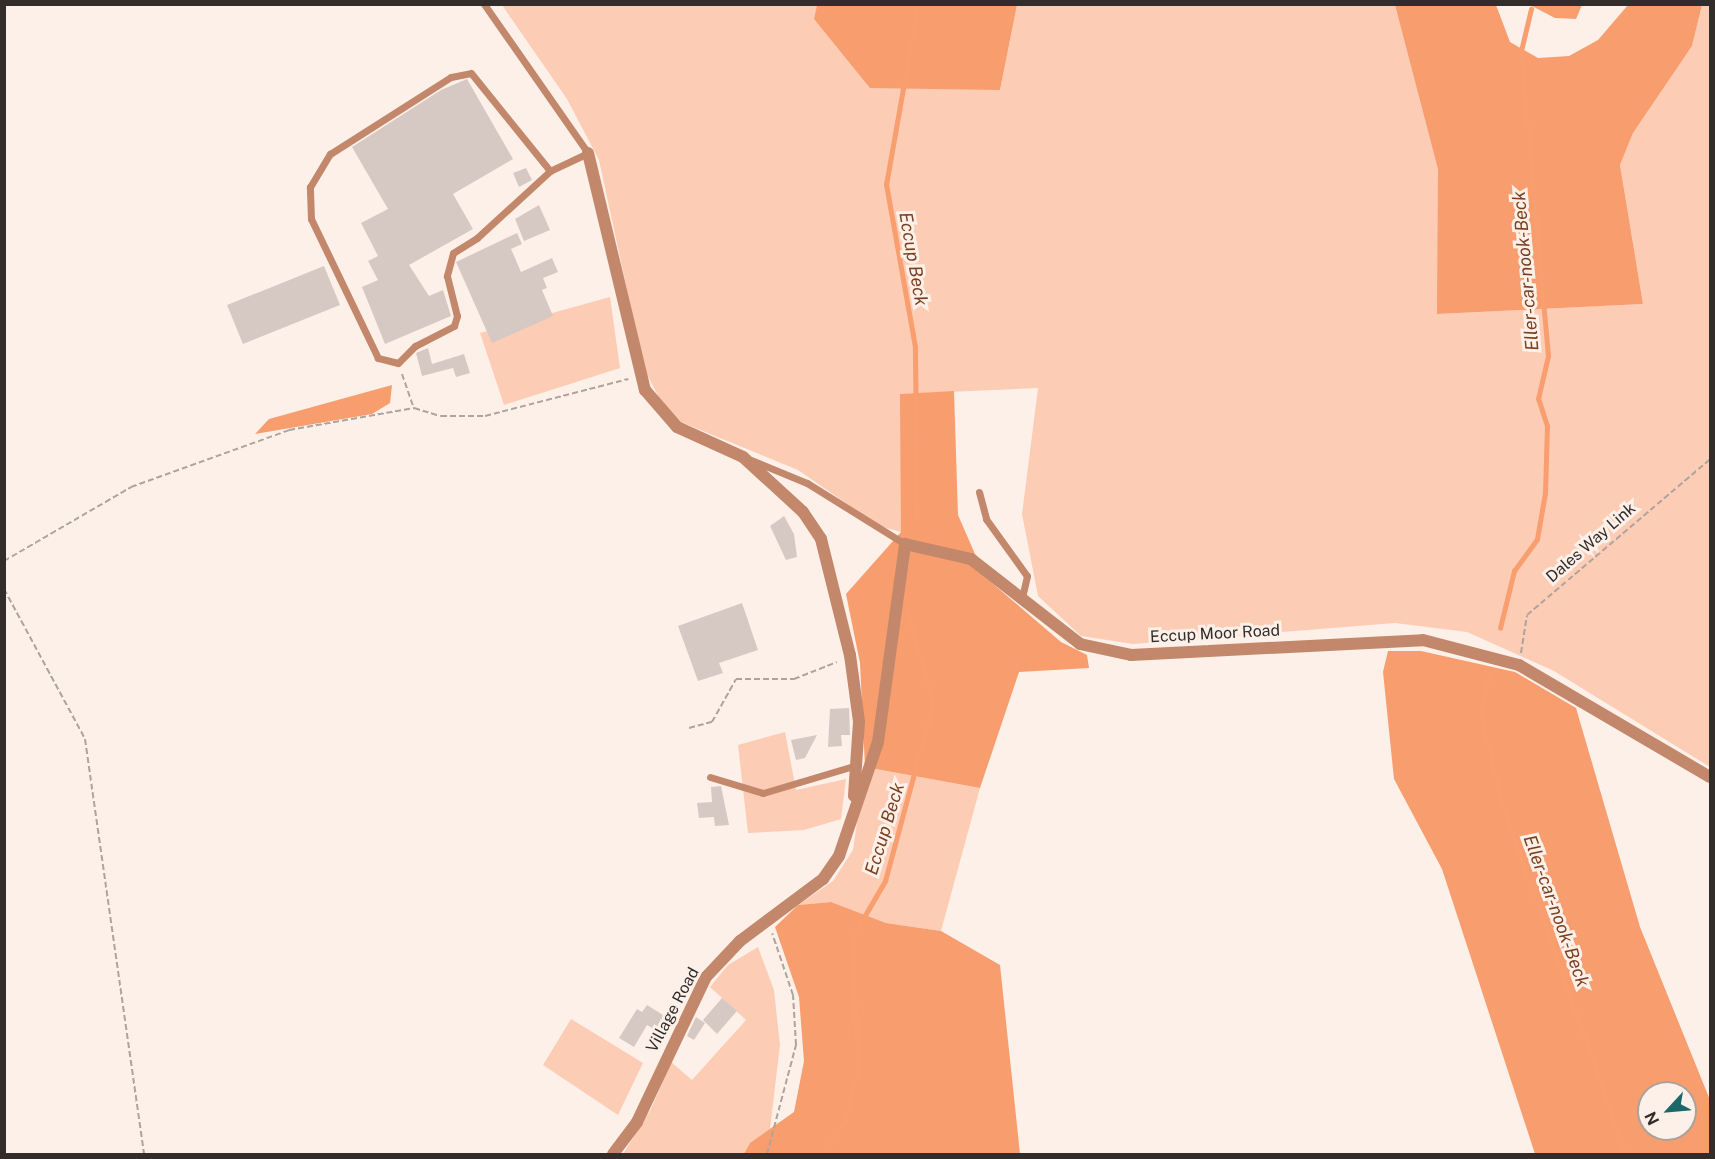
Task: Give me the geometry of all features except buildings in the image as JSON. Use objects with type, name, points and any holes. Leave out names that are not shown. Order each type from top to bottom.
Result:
[{"type":"street","points":[[588,153],[638,377],[677,427],[743,457],[803,512],[821,539],[850,655],[859,722],[852,821]]},
{"type":"street","points":[[852,821],[878,742],[905,544]]},
{"type":"street","name":"Eccup Moor Road","points":[[905,544],[971,559],[1080,644],[1131,655],[1423,640],[1519,665],[1710,777]]},
{"type":"street","name":"Village Road","points":[[613,1155],[637,1122],[705,977],[740,941],[767,926],[823,879],[852,821]]},
{"type":"lane","points":[[484,4],[588,153],[550,171],[477,238],[453,253],[447,276],[458,322],[415,346],[398,363],[378,358],[315,231],[310,187],[330,154],[451,77],[471,73],[550,171]]},
{"type":"lane","name":"Eccup Moor Road","points":[[743,457],[807,483],[905,544]]},
{"type":"lane","points":[[979,492],[986,519],[1027,576],[1022,598]]},
{"type":"lane","points":[[710,777],[763,793],[857,765]]},
{"type":"path","points":[[398,363],[414,408]]},
{"type":"path","points":[[4,561],[131,487],[289,430],[414,408],[441,416],[485,416],[560,392],[638,377]]},
{"type":"path","name":"Dales Way Link","points":[[1519,665],[1527,615],[1710,459]]},
{"type":"path","points":[[4,589],[85,739],[144,1155]]},
{"type":"path","points":[[689,728],[712,722],[736,679],[794,679],[850,655]]},
{"type":"path","points":[[767,926],[793,995],[796,1045],[767,1155]]},
{"type":"shaded area","points":[[502,5],[817,5],[814,20],[1000,90],[1017,5],[1395,5],[1439,168],[1438,314],[1643,304],[1620,165],[1633,133],[1692,46],[1702,5],[1710,5],[1710,767],[1554,671],[1467,632],[1395,623],[1133,644],[1081,636],[1038,596],[1022,514],[1038,388],[901,394],[901,532],[879,526],[798,470],[681,422],[661,401],[644,369],[599,160],[567,99]]},
{"type":"shaded area","points":[[817,5],[1017,5],[1000,90],[870,88],[814,19]]},
{"type":"shaded area","points":[[1395,5],[1496,5],[1510,42],[1538,58],[1569,56],[1598,40],[1628,5],[1702,5],[1692,46],[1633,133],[1620,165],[1643,304],[1437,314],[1438,169]]},
{"type":"shaded area","points":[[1530,5],[1582,5],[1576,19],[1555,18]]},
{"type":"shaded area","points":[[610,297],[620,368],[504,405],[480,333]]},
{"type":"shaded area","points":[[392,385],[390,403],[372,414],[255,434],[269,419]]},
{"type":"shaded area","points":[[954,391],[958,515],[985,577],[1061,642],[1087,655],[1089,668],[1019,672],[980,788],[865,767],[860,663],[846,594],[901,532],[900,394]]},
{"type":"shaded area","points":[[1388,651],[1421,651],[1515,672],[1576,708],[1640,927],[1710,1100],[1710,1154],[1535,1154],[1442,869],[1394,779],[1383,672]]},
{"type":"shaded area","points":[[785,732],[796,790],[846,779],[841,819],[804,830],[748,833],[738,745]]},
{"type":"shaded area","points":[[865,767],[980,788],[941,931],[886,923],[831,902],[798,905],[833,881],[853,850]]},
{"type":"shaded area","points":[[831,902],[886,923],[941,931],[1000,965],[1020,1154],[744,1154],[750,1143],[794,1112],[804,1061],[799,997],[775,927],[798,905]]},
{"type":"shaded area","points":[[758,947],[774,990],[780,1045],[770,1129],[744,1154],[623,1154],[651,1109],[671,1062],[692,1080],[746,1020],[710,987],[728,965]]},
{"type":"shaded area","points":[[571,1019],[643,1063],[618,1115],[543,1065]]},
{"type":"waterway","name":"Eccup Beck","points":[[917,521],[915,347],[886,185],[918,4]]},
{"type":"waterway","name":"Eller-car-nook-Beck","points":[[1500,628],[1514,571],[1537,539],[1545,493],[1547,426],[1538,399],[1548,356],[1521,51],[1531,9]]},
{"type":"waterway","name":"Eccup Beck","points":[[821,1154],[845,1122],[857,1072],[853,936],[885,881],[933,703],[906,608]]},
{"type":"waterway","name":"Eller-car-nook-Beck","points":[[1490,674],[1481,715],[1504,809],[1626,1154]]}]
